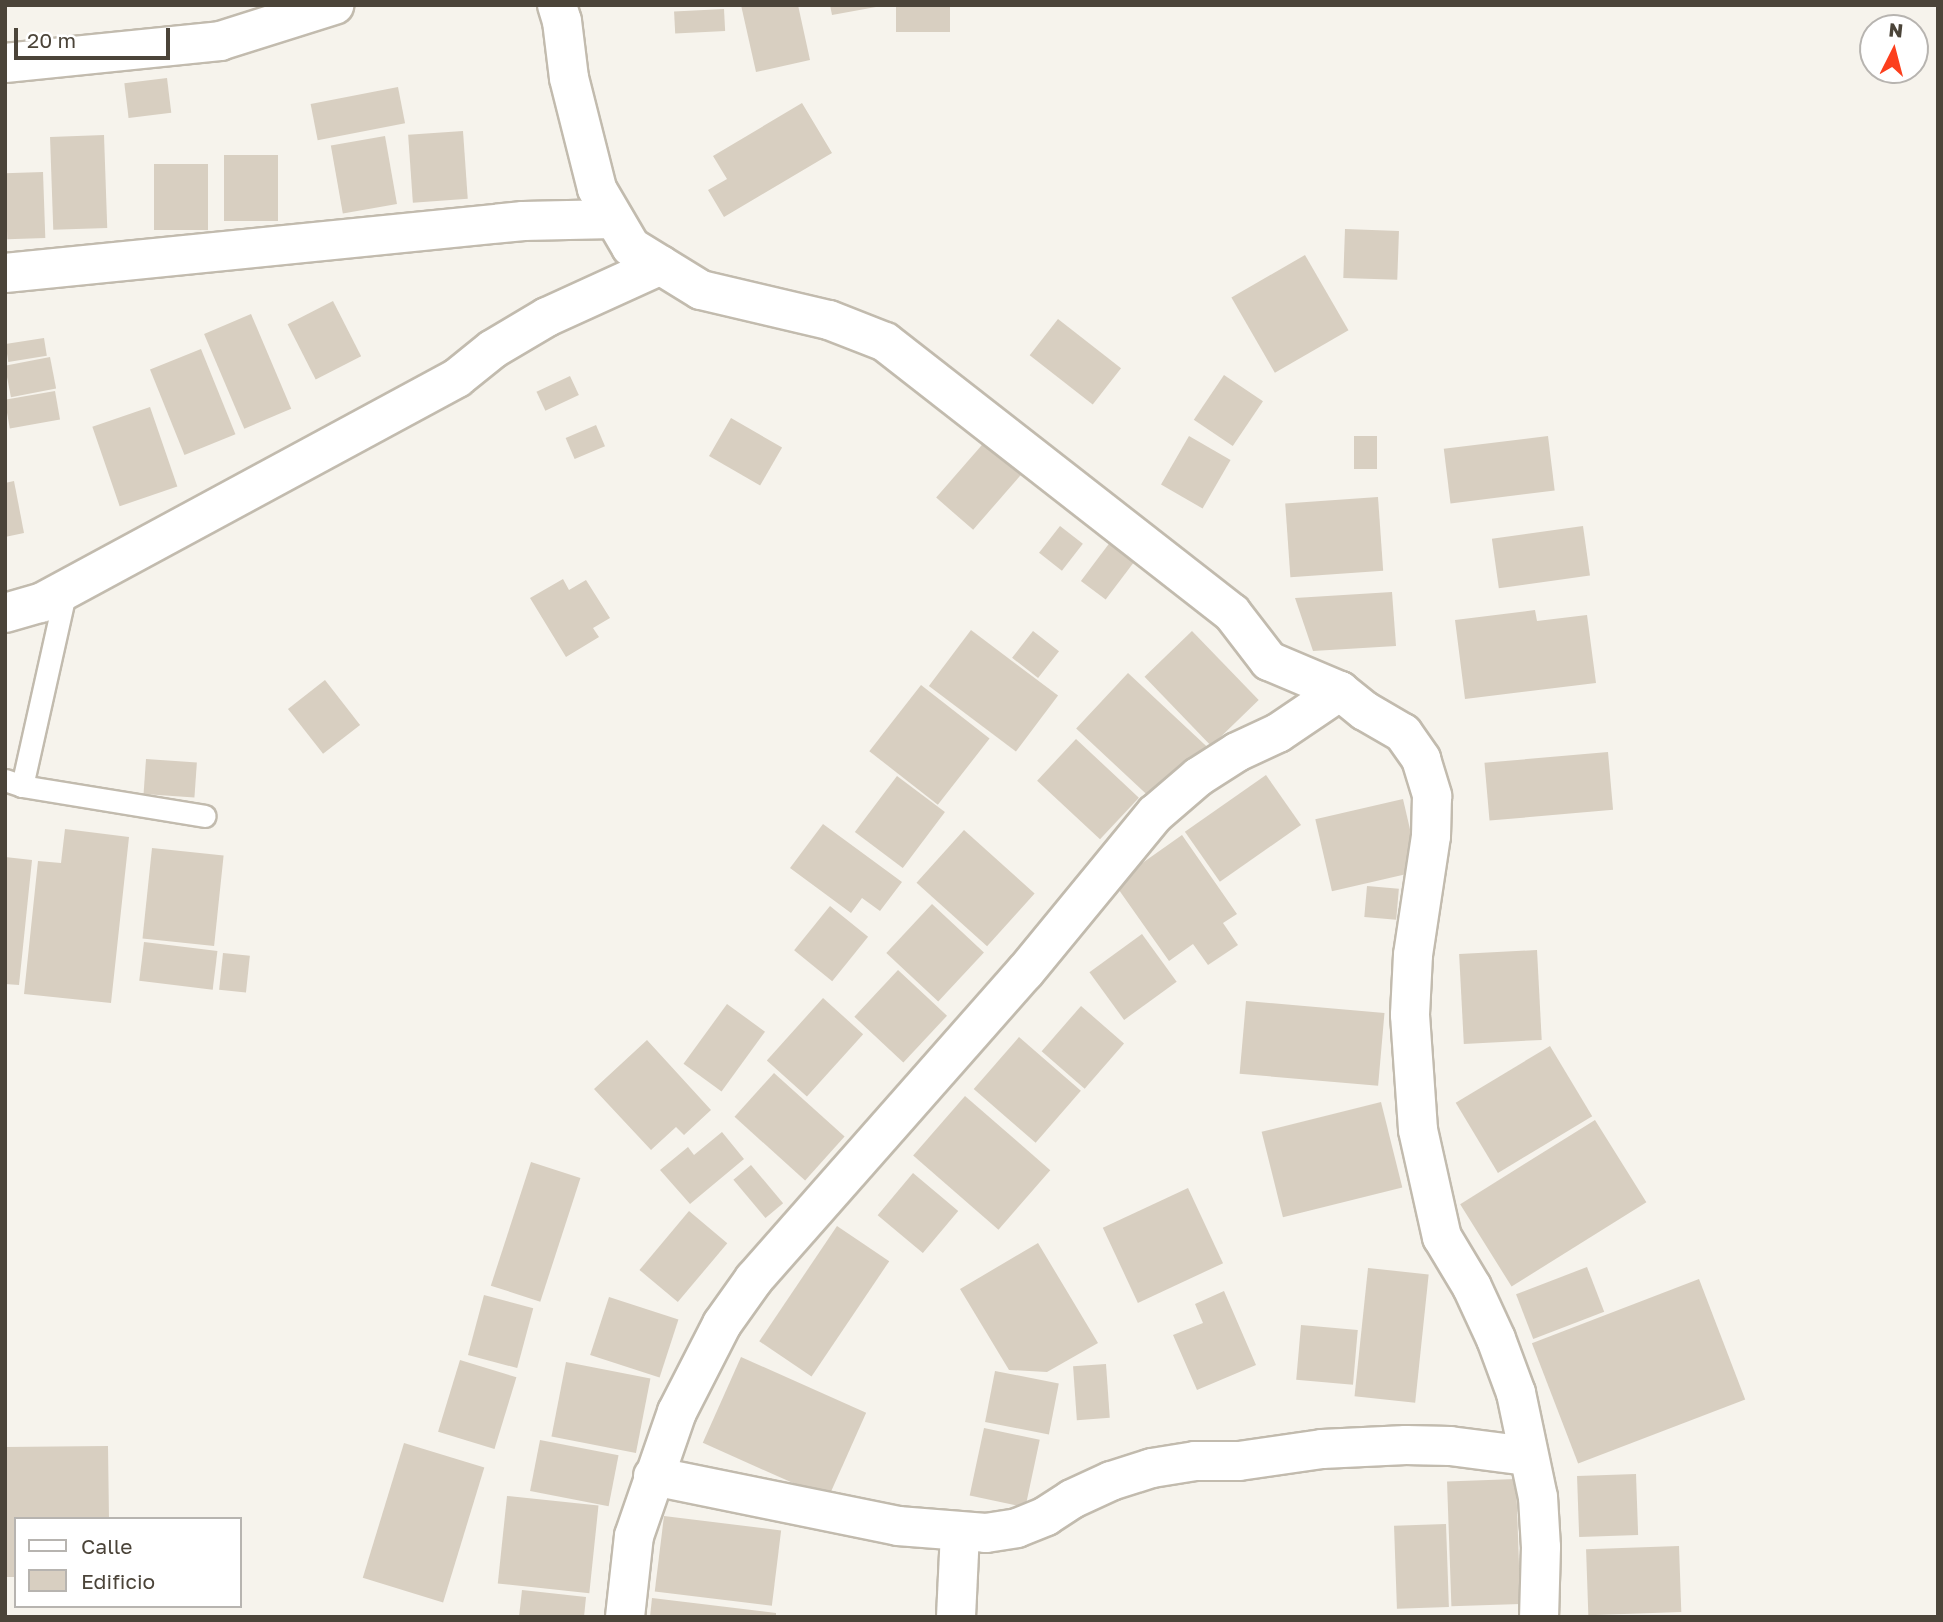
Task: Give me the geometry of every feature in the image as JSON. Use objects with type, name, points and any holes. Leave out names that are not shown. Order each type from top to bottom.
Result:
[{"type":"street","points":[[5,63],[220,41],[334,5]]},
{"type":"street","points":[[557,5],[562,21],[569,78],[597,188],[631,247],[701,290],[829,320],[885,342],[1232,613],[1269,662],[1340,691],[1365,711],[1403,733],[1421,760],[1432,796],[1431,836],[1418,907],[1410,1015],[1418,1130],[1442,1237],[1472,1287],[1496,1339],[1516,1393],[1538,1497],[1539,1617]]},
{"type":"street","points":[[5,273],[523,221],[614,219]]},
{"type":"street","points":[[5,613],[41,603],[457,377],[493,349],[547,317],[661,265]]},
{"type":"street","points":[[625,1617],[634,1536],[677,1412],[722,1324],[754,1279],[1025,972],[1155,814],[1198,778],[1237,752],[1278,733],[1340,691]]},
{"type":"street","points":[[653,1476],[898,1526],[986,1533],[1017,1528],[1046,1516],[1072,1499],[1111,1480],[1152,1468],[1195,1461],[1239,1461],[1322,1449],[1406,1445],[1450,1446],[1528,1456]]},
{"type":"street","points":[[956,1617],[960,1533]]},
{"type":"lane","points":[[66,589],[14,783],[205,816]]},
{"type":"building","points":[[741,5],[798,5],[810,60],[756,72]]},
{"type":"building","points":[[830,5],[876,5],[876,7],[832,15]]},
{"type":"building","points":[[896,5],[950,5],[950,32],[896,32]]},
{"type":"building","points":[[724,9],[725,31],[675,34],[674,12]]},
{"type":"building","points":[[167,78],[171,113],[129,118],[124,83]]},
{"type":"building","points":[[398,87],[405,123],[318,140],[311,104]]},
{"type":"building","points":[[802,103],[832,153],[724,217],[708,190],[727,179],[713,156]]},
{"type":"building","points":[[463,131],[468,199],[413,203],[408,135]]},
{"type":"building","points":[[104,135],[107,228],[53,230],[50,137]]},
{"type":"building","points":[[385,136],[397,204],[343,214],[331,146]]},
{"type":"building","points":[[224,155],[278,155],[278,221],[224,221]]},
{"type":"building","points":[[154,164],[208,164],[208,230],[154,230]]},
{"type":"building","points":[[43,172],[45,238],[7,239],[5,173]]},
{"type":"building","points":[[1345,229],[1399,231],[1397,280],[1343,278]]},
{"type":"building","points":[[1305,255],[1348,330],[1275,373],[1231,298]]},
{"type":"building","points":[[333,301],[361,356],[316,379],[288,324]]},
{"type":"building","points":[[251,314],[291,409],[244,429],[204,334]]},
{"type":"building","points":[[1058,319],[1121,368],[1093,405],[1030,355]]},
{"type":"building","points":[[44,338],[47,356],[8,362],[5,344]]},
{"type":"building","points":[[201,349],[235,434],[184,455],[150,370]]},
{"type":"building","points":[[50,357],[56,388],[11,397],[5,366]]},
{"type":"building","points":[[1224,375],[1263,401],[1233,446],[1194,420]]},
{"type":"building","points":[[570,376],[579,395],[545,411],[536,392]]},
{"type":"building","points":[[55,391],[60,420],[10,428],[5,400]]},
{"type":"building","points":[[150,407],[177,486],[120,506],[92,427]]},
{"type":"building","points":[[731,418],[782,448],[760,486],[709,456]]},
{"type":"building","points":[[596,425],[605,446],[575,459],[566,438]]},
{"type":"building","points":[[1189,436],[1231,460],[1203,508],[1161,484]]},
{"type":"building","points":[[1354,436],[1377,436],[1377,469],[1354,469]]},
{"type":"building","points":[[1548,436],[1555,491],[1450,503],[1444,449]]},
{"type":"building","points":[[988,438],[1025,470],[973,530],[936,498]]},
{"type":"building","points":[[14,481],[24,533],[5,537],[5,483]]},
{"type":"building","points":[[1378,497],[1383,571],[1290,577],[1285,503]]},
{"type":"building","points":[[1060,526],[1083,544],[1062,571],[1039,553]]},
{"type":"building","points":[[1583,526],[1590,576],[1499,588],[1492,539]]},
{"type":"building","points":[[1111,541],[1136,560],[1106,600],[1081,581]]},
{"type":"building","points":[[563,579],[569,590],[586,580],[610,618],[593,628],[599,637],[566,657],[530,598]]},
{"type":"building","points":[[1392,592],[1396,646],[1313,651],[1295,598]]},
{"type":"building","points":[[1535,610],[1537,621],[1587,615],[1596,683],[1465,699],[1455,620]]},
{"type":"building","points":[[971,630],[1058,696],[1016,752],[929,686]]},
{"type":"building","points":[[1033,631],[1059,651],[1038,678],[1012,658]]},
{"type":"building","points":[[1192,631],[1259,700],[1211,746],[1145,677]]},
{"type":"building","points":[[1128,673],[1207,747],[1155,802],[1076,729]]},
{"type":"building","points":[[325,680],[360,725],[323,754],[288,709]]},
{"type":"building","points":[[921,685],[990,739],[938,805],[869,751]]},
{"type":"building","points":[[1076,739],[1139,798],[1100,839],[1037,781]]},
{"type":"building","points":[[1608,752],[1613,810],[1490,821],[1484,763]]},
{"type":"building","points":[[146,759],[197,763],[194,797],[144,794]]},
{"type":"building","points":[[1266,775],[1301,825],[1220,882],[1185,832]]},
{"type":"building","points":[[897,776],[945,812],[903,868],[855,832]]},
{"type":"building","points":[[1403,799],[1420,871],[1332,891],[1315,819]]},
{"type":"building","points":[[823,824],[902,882],[880,911],[862,898],[851,913],[790,868]]},
{"type":"building","points":[[65,829],[129,837],[111,1003],[24,994],[38,861],[61,863]]},
{"type":"building","points":[[964,830],[1035,894],[987,946],[916,883]]},
{"type":"building","points":[[1182,835],[1237,914],[1223,923],[1238,945],[1208,965],[1193,944],[1169,961],[1114,883]]},
{"type":"building","points":[[152,848],[224,856],[214,946],[142,939]]},
{"type":"building","points":[[5,857],[32,860],[19,985],[5,984]]},
{"type":"building","points":[[1367,886],[1399,889],[1396,920],[1364,917]]},
{"type":"building","points":[[932,904],[984,952],[938,1001],[886,953]]},
{"type":"building","points":[[830,906],[868,937],[832,981],[794,950]]},
{"type":"building","points":[[1142,934],[1177,982],[1124,1020],[1089,972]]},
{"type":"building","points":[[144,942],[217,951],[213,990],[139,981]]},
{"type":"building","points":[[1537,950],[1542,1040],[1464,1044],[1459,954]]},
{"type":"building","points":[[223,953],[250,956],[246,993],[219,990]]},
{"type":"building","points":[[898,970],[947,1016],[903,1063],[854,1017]]},
{"type":"building","points":[[823,998],[863,1034],[807,1097],[767,1060]]},
{"type":"building","points":[[1246,1001],[1384,1013],[1378,1086],[1240,1074]]},
{"type":"building","points":[[727,1004],[765,1032],[722,1091],[684,1064]]},
{"type":"building","points":[[1081,1006],[1124,1043],[1085,1089],[1042,1051]]},
{"type":"building","points":[[1019,1037],[1081,1091],[1036,1143],[974,1089]]},
{"type":"building","points":[[647,1040],[711,1110],[684,1135],[676,1127],[651,1150],[594,1089]]},
{"type":"building","points":[[1550,1046],[1592,1116],[1498,1173],[1456,1103]]},
{"type":"building","points":[[774,1073],[845,1137],[805,1180],[735,1117]]},
{"type":"building","points":[[965,1096],[1050,1170],[998,1230],[913,1156]]},
{"type":"building","points":[[1381,1102],[1402,1187],[1283,1217],[1262,1132]]},
{"type":"building","points":[[1595,1120],[1646,1202],[1512,1287],[1460,1204]]},
{"type":"building","points":[[722,1132],[744,1159],[690,1204],[660,1170],[688,1147],[694,1155]]},
{"type":"building","points":[[531,1162],[580,1178],[540,1302],[491,1286]]},
{"type":"building","points":[[751,1165],[783,1203],[766,1218],[733,1180]]},
{"type":"building","points":[[913,1173],[958,1211],[923,1253],[878,1215]]},
{"type":"building","points":[[1188,1188],[1223,1263],[1138,1303],[1103,1228]]},
{"type":"building","points":[[689,1211],[727,1243],[678,1302],[640,1270]]},
{"type":"building","points":[[837,1226],[889,1261],[812,1376],[759,1341]]},
{"type":"building","points":[[1038,1243],[1098,1343],[1047,1372],[1009,1370],[960,1289]]},
{"type":"building","points":[[1587,1267],[1604,1312],[1533,1339],[1516,1294]]},
{"type":"building","points":[[1368,1268],[1429,1274],[1415,1403],[1355,1396]]},
{"type":"building","points":[[1699,1279],[1745,1399],[1578,1464],[1532,1343]]},
{"type":"building","points":[[1224,1291],[1256,1365],[1197,1390],[1173,1335],[1203,1323],[1195,1304]]},
{"type":"building","points":[[484,1295],[533,1308],[517,1368],[468,1355]]},
{"type":"building","points":[[609,1297],[678,1320],[660,1378],[590,1355]]},
{"type":"building","points":[[1301,1325],[1358,1330],[1353,1385],[1296,1380]]},
{"type":"building","points":[[741,1357],[866,1413],[828,1499],[703,1443]]},
{"type":"building","points":[[460,1360],[516,1377],[494,1449],[438,1432]]},
{"type":"building","points":[[566,1362],[650,1378],[636,1453],[551,1437]]},
{"type":"building","points":[[1106,1364],[1110,1418],[1077,1420],[1073,1366]]},
{"type":"building","points":[[995,1371],[1059,1383],[1049,1434],[985,1422]]},
{"type":"building","points":[[984,1428],[1040,1440],[1025,1507],[970,1495]]},
{"type":"building","points":[[540,1440],[619,1455],[609,1506],[530,1491]]},
{"type":"building","points":[[404,1443],[484,1468],[443,1602],[363,1578]]},
{"type":"building","points":[[108,1446],[109,1517],[14,1517],[14,1577],[5,1577],[5,1447]]},
{"type":"building","points":[[1636,1474],[1638,1535],[1579,1537],[1577,1476]]},
{"type":"building","points":[[1516,1479],[1520,1604],[1451,1606],[1447,1481]]},
{"type":"building","points":[[507,1496],[598,1506],[589,1593],[498,1584]]},
{"type":"building","points":[[664,1516],[781,1530],[772,1606],[655,1591]]},
{"type":"building","points":[[1446,1524],[1449,1607],[1397,1609],[1394,1526]]},
{"type":"building","points":[[1679,1546],[1681,1612],[1588,1615],[1586,1549]]},
{"type":"building","points":[[522,1590],[586,1597],[584,1617],[519,1617]]},
{"type":"building","points":[[652,1598],[776,1613],[776,1617],[650,1617]]}]
